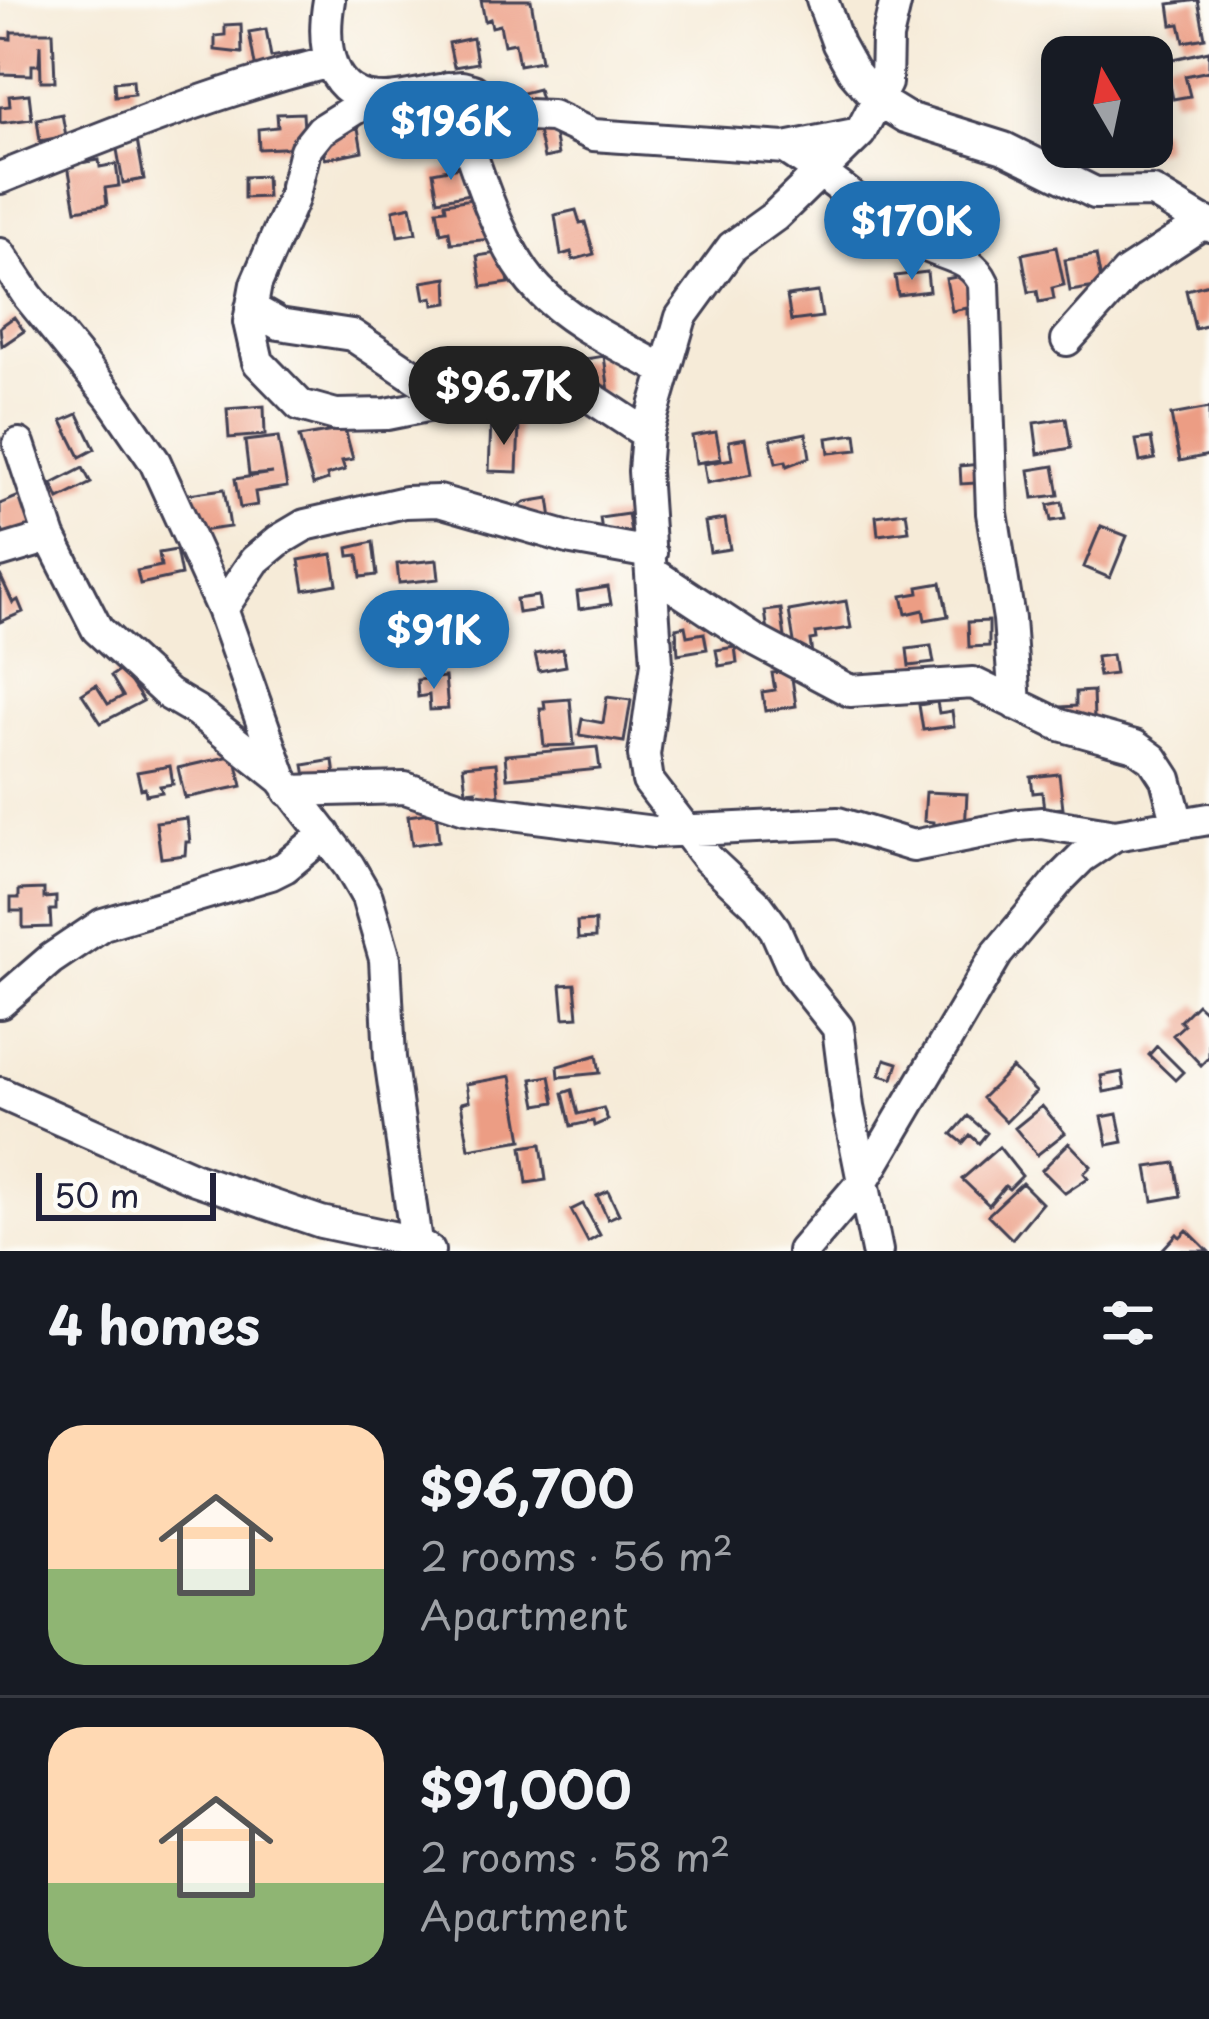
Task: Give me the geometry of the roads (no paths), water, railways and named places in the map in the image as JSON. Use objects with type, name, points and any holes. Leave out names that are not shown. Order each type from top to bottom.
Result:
[{"type":"street","points":[[329,0],[330,62],[348,91],[372,98],[448,88],[473,90],[503,114],[552,116],[593,135],[785,148],[860,134]]},
{"type":"street","points":[[822,0],[853,71],[879,101],[922,125],[1004,148],[1095,193],[1153,192],[1207,225],[1127,272],[1067,340]]},
{"type":"street","points":[[877,1251],[848,1107],[838,1028],[795,974],[775,929],[758,905],[727,880],[648,781],[644,755],[657,663],[644,471],[647,434],[681,317],[732,248],[823,172],[860,134],[886,83],[887,38],[896,0]]},
{"type":"street","points":[[0,178],[135,122],[241,85],[330,62]]},
{"type":"street","points":[[448,88],[510,253],[524,272],[574,318],[664,370]]},
{"type":"street","points":[[372,98],[311,139],[293,199],[256,284],[251,343],[258,362],[300,405],[336,415],[387,414],[495,387],[565,386],[586,394],[647,434]]},
{"type":"street","points":[[785,148],[897,230],[974,266],[984,284],[992,513],[1009,619],[1016,704]]},
{"type":"street","points":[[0,254],[154,462],[222,609],[286,785]]},
{"type":"street","points":[[251,308],[279,324],[352,335],[452,397]]},
{"type":"street","points":[[0,1093],[195,1178],[321,1222],[422,1246],[390,1058],[382,943],[368,897],[286,785],[197,711],[168,694],[97,628],[50,537],[19,444]]},
{"type":"street","points":[[222,609],[255,560],[305,525],[405,502],[439,501],[652,563],[756,641],[850,691],[973,683],[1060,724],[1135,746],[1154,759],[1166,779],[1178,824]]},
{"type":"street","points":[[0,552],[50,537]]},
{"type":"street","points":[[286,785],[405,788],[486,812],[688,833],[838,823],[913,846],[1042,823],[1115,835],[1209,819]]},
{"type":"street","points":[[0,1003],[51,959],[103,924],[286,868],[326,834]]},
{"type":"street","points":[[803,1251],[864,1180],[997,954],[1061,878],[1115,835]]}]
